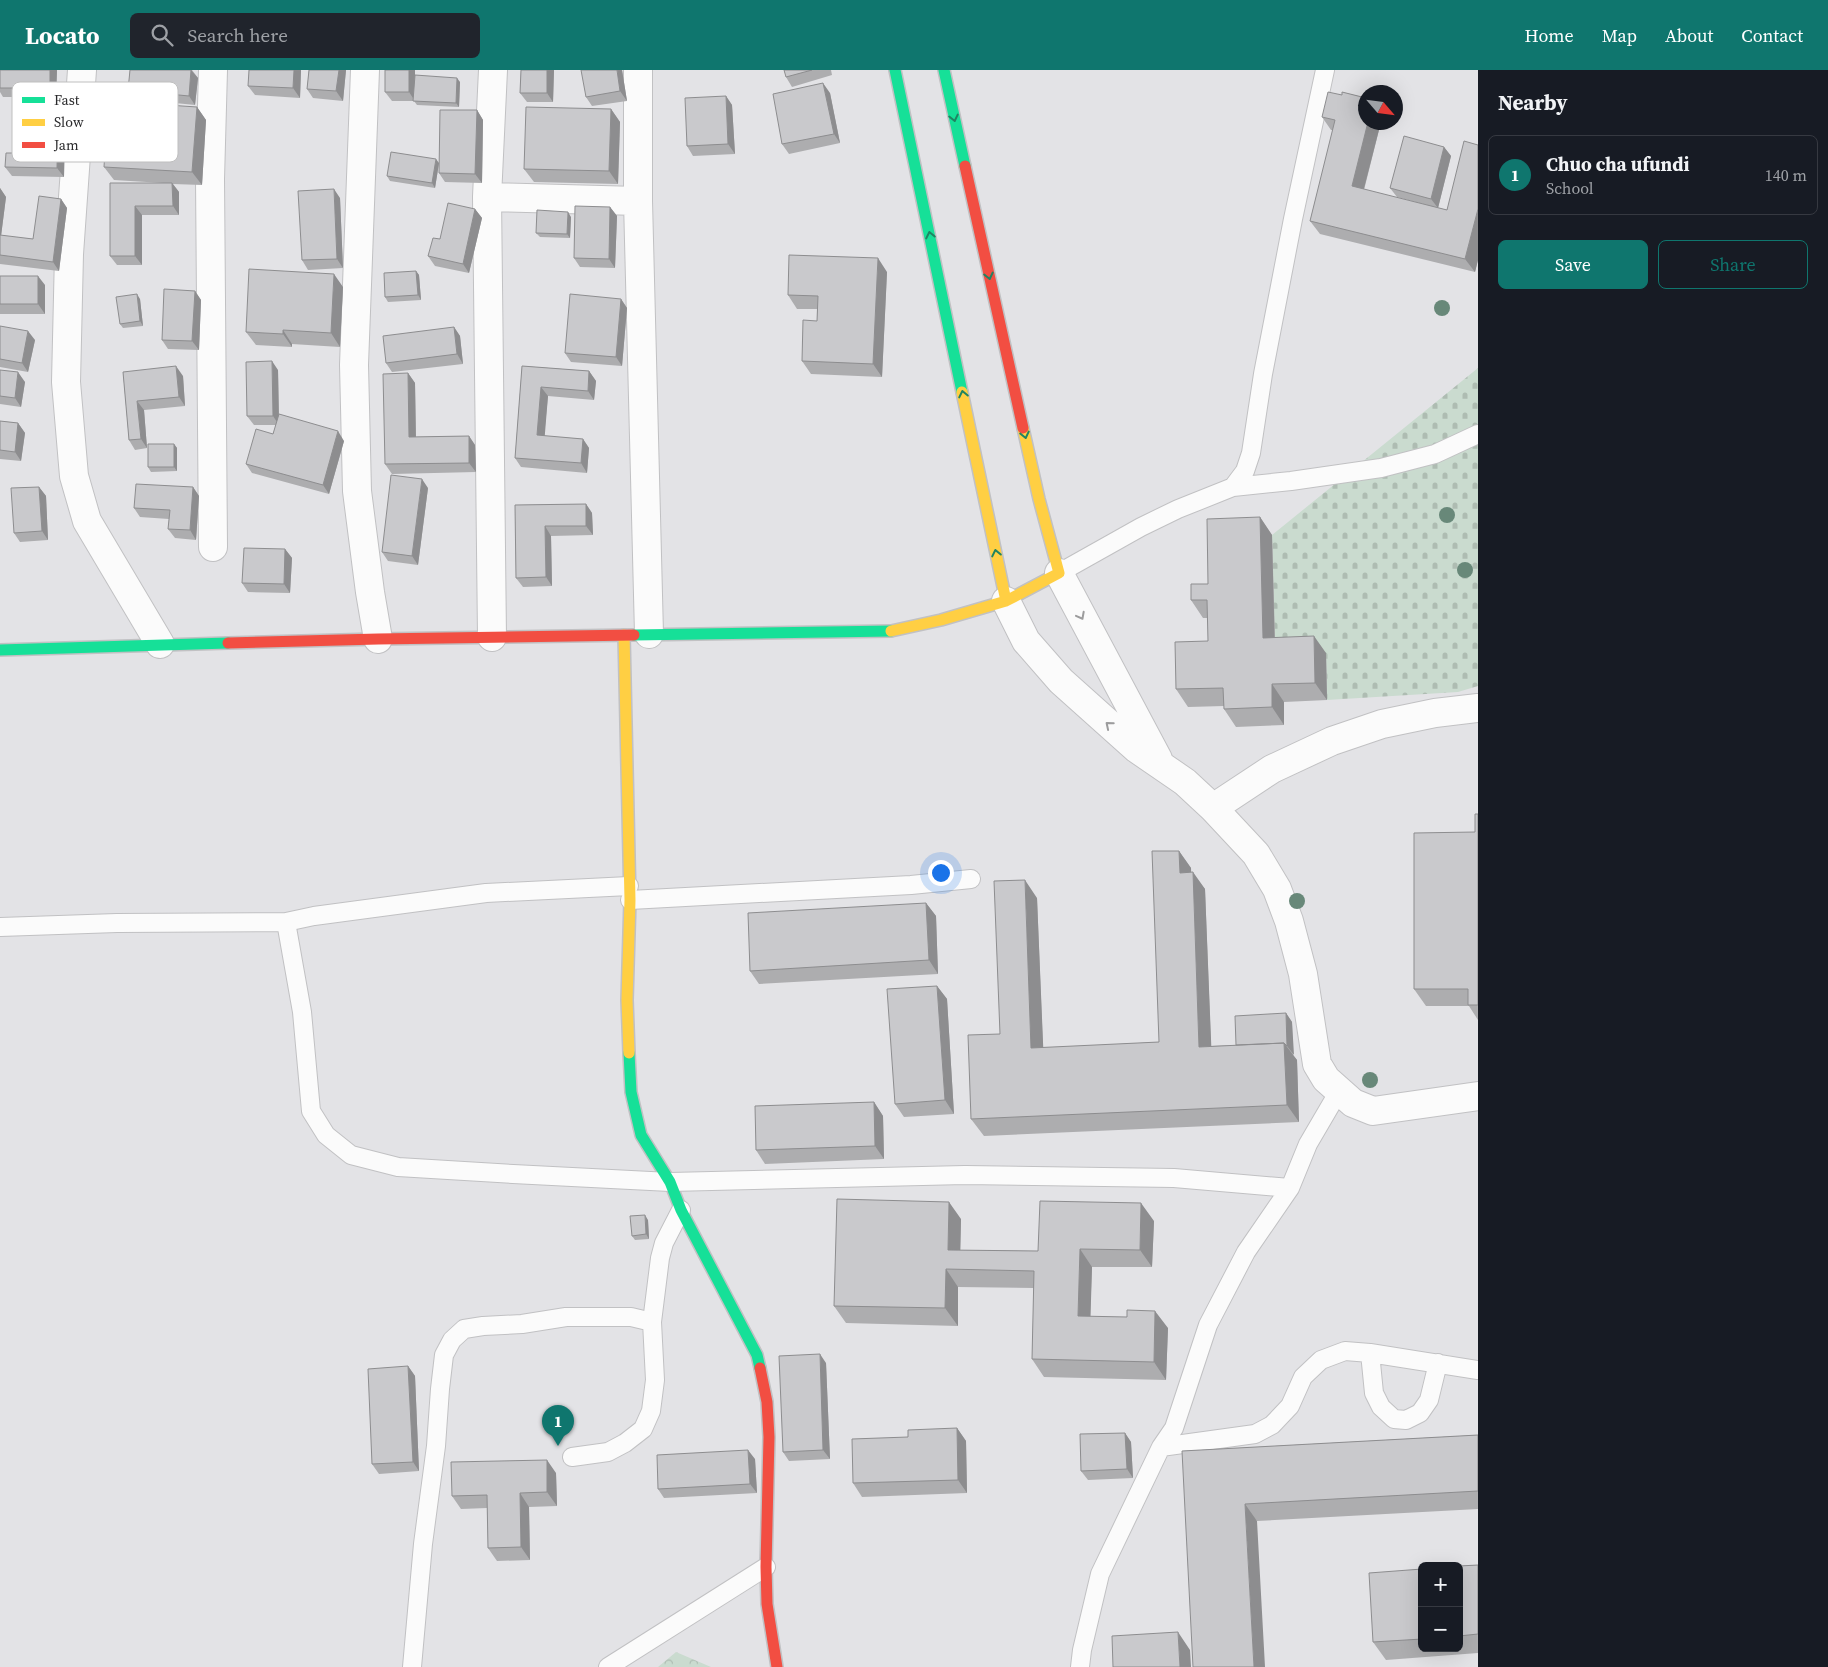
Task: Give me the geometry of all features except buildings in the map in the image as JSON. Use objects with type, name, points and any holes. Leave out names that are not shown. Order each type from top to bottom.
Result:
[{"type":"street","points":[[213,70],[210,189],[213,547]]},
{"type":"street","points":[[365,70],[354,365],[357,472],[362,528],[378,638]]},
{"type":"street","points":[[492,636],[487,197],[493,70]]},
{"type":"street","points":[[638,70],[636,635],[627,1000],[631,1092],[641,1135],[670,1182],[681,1210],[757,1356],[767,1402],[769,1437],[766,1567],[768,1604],[777,1667]]},
{"type":"street","points":[[894,70],[1006,601],[1026,641],[1061,681],[1137,749],[1185,782],[1213,808],[1256,854],[1277,889],[1289,921],[1303,974],[1317,1064],[1326,1079],[1354,1103],[1373,1111],[1478,1096]]},
{"type":"street","points":[[944,70],[1039,499],[1059,573],[1161,765]]},
{"type":"street","points":[[76,162],[69,254],[66,382],[74,476],[87,521],[160,644]]},
{"type":"street","points":[[487,197],[638,201]]},
{"type":"street","points":[[0,650],[378,638],[894,631],[941,620],[1006,601],[1059,573]]},
{"type":"street","points":[[1213,808],[1272,769],[1332,741],[1382,724],[1435,712],[1478,708]]},
{"type":"lane","points":[[1233,487],[1245,471],[1251,454],[1263,374],[1292,219],[1325,70]]},
{"type":"lane","points":[[1059,573],[1141,527],[1178,509],[1233,487],[1381,468],[1435,454],[1478,434]]},
{"type":"lane","points":[[0,927],[116,923],[286,922],[486,893],[630,893],[911,885],[971,879]]},
{"type":"lane","points":[[286,922],[302,1012],[311,1111],[326,1136],[351,1155],[398,1167],[670,1182],[965,1174],[1174,1178],[1290,1188]]},
{"type":"lane","points":[[1080,1667],[1082,1650],[1100,1574],[1161,1447],[1174,1428],[1208,1325],[1246,1252],[1290,1188],[1308,1144],[1339,1091]]},
{"type":"lane","points":[[572,1457],[608,1452],[626,1443],[643,1429],[651,1411],[655,1380],[652,1322],[660,1258],[664,1243],[681,1210]]},
{"type":"lane","points":[[412,1667],[423,1544],[436,1446],[444,1355],[452,1340],[464,1329],[566,1318],[631,1317],[652,1322]]},
{"type":"lane","points":[[1161,1447],[1255,1434],[1272,1425],[1290,1406],[1303,1377],[1321,1360],[1345,1351],[1370,1353],[1478,1370]]},
{"type":"lane","points":[[1370,1353],[1374,1393],[1381,1407],[1394,1419],[1406,1420],[1420,1413],[1429,1400],[1438,1363]]},
{"type":"lane","points":[[608,1667],[766,1567]]},
{"type":"green space","points":[[1478,368],[1478,686],[1458,692],[1327,700],[1326,654],[1275,655],[1272,535]]},
{"type":"green space","points":[[676,1652],[711,1667],[658,1667]]},
{"type":"traffic: fast","points":[[895,70],[962,392]]},
{"type":"traffic: fast","points":[[944,70],[965,166]]},
{"type":"traffic: fast","points":[[634,635],[891,631]]},
{"type":"traffic: fast","points":[[0,650],[228,643]]},
{"type":"traffic: fast","points":[[629,1053],[631,1092],[641,1135],[670,1182],[681,1210],[757,1355],[760,1368]]},
{"type":"traffic: slow","points":[[962,392],[1006,601]]},
{"type":"traffic: slow","points":[[891,631],[941,620],[1006,601],[1059,573],[1039,499],[1023,428]]},
{"type":"traffic: slow","points":[[624,635],[630,900],[627,1000],[629,1053]]},
{"type":"traffic: jam","points":[[965,166],[1023,428]]},
{"type":"traffic: jam","points":[[228,643],[634,635]]},
{"type":"traffic: jam","points":[[760,1368],[767,1402],[769,1437],[767,1604],[777,1667]]},
{"type":"place","name":"Chuo cha ufundi","points":[[558,1446]]}]
